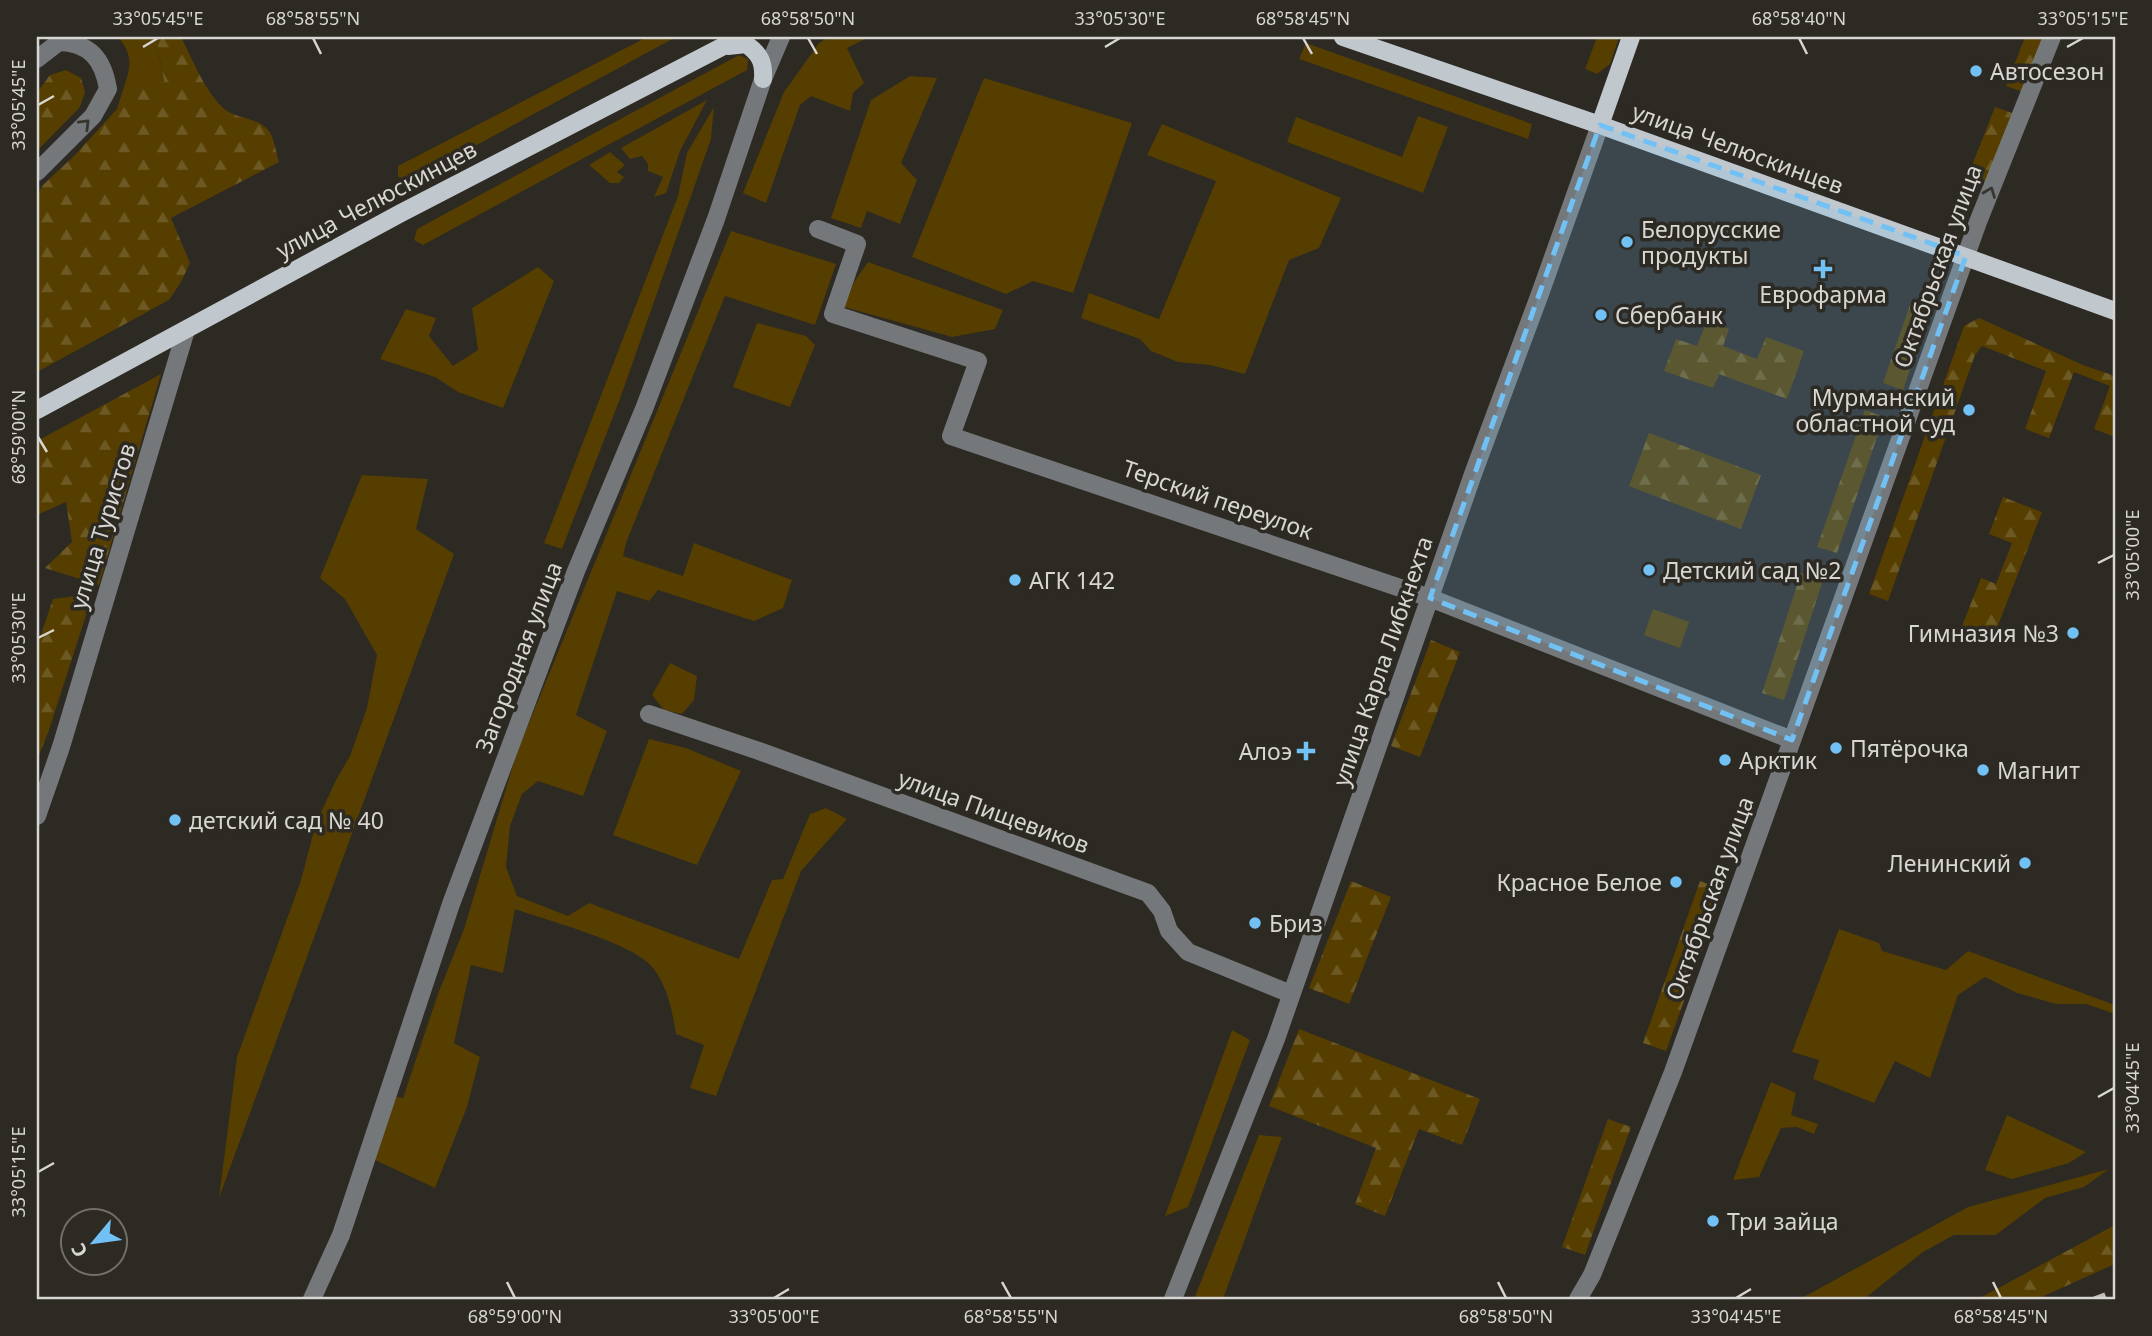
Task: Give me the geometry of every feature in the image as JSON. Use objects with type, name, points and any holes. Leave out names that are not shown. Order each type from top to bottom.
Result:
[{"type":"main road","name":"улица Челюскинцев","points":[[37,410],[401,213],[741,37]]},
{"type":"main road","name":"улица Челюскинцев","points":[[1343,37],[1600,125],[2115,311]]},
{"type":"main road","name":"улица Карла Либкнехта","points":[[1600,125],[1631,37]]},
{"type":"main road","points":[[718,49],[746,44],[757,52],[764,65],[763,79]]},
{"type":"street","name":"Загородная улица","points":[[312,1299],[341,1235],[451,904],[576,572],[644,409],[716,219],[763,79],[780,37]]},
{"type":"street","name":"Октябрьская улица","points":[[1578,1299],[1592,1275],[1671,1079],[1912,403],[2022,109],[2052,37]]},
{"type":"street","points":[[37,59],[58,42],[75,40],[93,54],[105,70],[108,89],[93,116],[37,172]]},
{"type":"street","name":"улица Карла Либкнехта","points":[[1173,1299],[1276,1039],[1473,474],[1600,125]]},
{"type":"street","name":"Терский переулок","points":[[818,229],[857,244],[833,314],[978,361],[951,436],[1430,598],[1792,740]]},
{"type":"street","name":"улица Туристов","points":[[37,816],[61,747],[186,330]]},
{"type":"street","name":"улица Пищевиков","points":[[649,714],[759,751],[1148,893],[1162,911],[1169,931],[1188,952],[1291,994]]},
{"type":"highlighted area","points":[[1600,125],[1966,256],[1792,740],[1430,598]]},
{"type":"green space","points":[[118,37],[156,37],[164,83],[124,87],[129,61],[126,49]]},
{"type":"green space","points":[[156,37],[181,37],[215,99],[227,111],[264,126],[274,142],[279,162],[171,218],[190,263],[169,300],[37,372],[37,195],[43,185],[117,109],[124,87],[164,82]]},
{"type":"green space","points":[[647,37],[676,37],[412,180],[398,177],[398,166]]},
{"type":"green space","points":[[829,37],[869,37],[847,48],[864,83],[853,93],[850,111],[811,96],[800,105],[766,203],[743,193],[784,92],[819,43]]},
{"type":"green space","points":[[1597,37],[1619,37],[1610,64],[1597,74],[1585,69]]},
{"type":"green space","points":[[2025,37],[2044,37],[2023,92],[2006,86]]},
{"type":"green space","points":[[1306,43],[1532,124],[1528,139],[1299,59]]},
{"type":"green space","points":[[739,55],[748,59],[747,70],[423,245],[414,240],[417,229]]},
{"type":"green space","points":[[66,70],[81,78],[85,92],[80,107],[37,151],[37,93],[50,75]]},
{"type":"green space","points":[[910,76],[937,78],[901,163],[917,180],[900,224],[867,211],[861,228],[831,218],[871,100]]},
{"type":"green space","points":[[984,78],[1132,123],[1073,293],[1033,281],[1006,294],[912,257]]},
{"type":"green space","points":[[707,100],[680,151],[666,193],[654,197],[663,177],[648,171],[648,164],[642,156],[630,159],[621,148]]},
{"type":"green space","points":[[714,107],[711,139],[621,396],[562,549],[544,543],[678,196],[687,153]]},
{"type":"green space","points":[[1995,107],[2012,113],[1984,185],[1967,178]]},
{"type":"green space","points":[[1418,116],[1448,127],[1423,193],[1287,142],[1296,117],[1402,157]]},
{"type":"green space","points":[[1162,124],[1341,198],[1319,248],[1289,260],[1245,374],[1210,365],[1178,362],[1151,351],[1140,339],[1081,318],[1089,293],[1159,319],[1216,181],[1147,155]]},
{"type":"green space","points":[[610,152],[625,165],[617,172],[624,177],[619,183],[610,183],[589,165]]},
{"type":"green space","points":[[731,231],[836,264],[815,325],[725,296],[623,556],[683,576],[694,543],[792,580],[783,608],[754,621],[658,590],[649,601],[617,591],[576,715],[607,731],[583,796],[538,781],[522,794],[510,826],[506,867],[517,896],[568,916],[589,903],[739,959],[772,880],[783,879],[810,814],[826,808],[847,819],[801,871],[716,1096],[690,1088],[704,1045],[676,1034],[666,991],[653,968],[643,959],[610,942],[515,909],[503,973],[471,965],[454,1043],[480,1057],[467,1107],[435,1188],[375,1160],[393,1096],[403,1098],[438,994],[464,929],[517,752]]},
{"type":"green space","points":[[868,262],[1003,310],[995,329],[952,337],[844,307],[854,282]]},
{"type":"green space","points":[[538,267],[554,281],[503,408],[458,392],[435,377],[380,359],[406,309],[436,318],[429,336],[453,366],[478,350],[472,308]]},
{"type":"green space","points":[[1911,302],[1931,309],[1903,390],[1883,383]]},
{"type":"green space","points":[[1979,318],[2083,365],[2115,376],[2115,437],[2094,429],[2110,386],[2074,372],[2049,438],[2025,429],[2046,371],[1982,346],[1975,355],[1888,601],[1869,594],[1964,326]]},
{"type":"green space","points":[[1707,321],[1729,329],[1723,346],[1757,359],[1766,337],[1804,351],[1787,399],[1719,374],[1713,388],[1664,371],[1676,339],[1697,346]]},
{"type":"green space","points":[[757,323],[806,336],[815,345],[790,407],[733,387]]},
{"type":"green space","points":[[161,374],[99,585],[45,568],[72,542],[66,502],[37,515],[37,441]]},
{"type":"green space","points":[[1865,410],[1884,417],[1837,553],[1817,547]]},
{"type":"green space","points":[[1649,433],[1761,475],[1741,529],[1629,486]]},
{"type":"green space","points":[[362,475],[428,479],[416,529],[454,554],[219,1198],[237,1057],[301,880],[316,823],[350,756],[367,708],[377,655],[345,599],[320,578]]},
{"type":"green space","points":[[2003,497],[2042,512],[1993,638],[1962,626],[1981,578],[1996,584],[2012,543],[1989,534]]},
{"type":"green space","points":[[1801,573],[1823,580],[1784,700],[1762,693]]},
{"type":"green space","points":[[76,596],[88,609],[37,760],[37,646],[53,599]]},
{"type":"green space","points":[[1653,609],[1689,622],[1680,648],[1644,635]]},
{"type":"green space","points":[[1431,640],[1460,652],[1420,757],[1391,746]]},
{"type":"green space","points":[[670,663],[697,676],[694,700],[682,714],[664,710],[652,695]]},
{"type":"green space","points":[[649,739],[686,748],[741,771],[697,865],[613,835]]},
{"type":"green space","points":[[1351,881],[1391,897],[1349,1004],[1309,988]]},
{"type":"green space","points":[[1700,881],[1724,890],[1666,1051],[1643,1043]]},
{"type":"green space","points":[[1839,929],[1879,943],[1882,951],[1946,970],[1968,951],[2115,1005],[2115,1014],[2086,1004],[2056,1004],[2017,993],[1985,977],[1958,995],[1930,1078],[1895,1061],[1874,1103],[1813,1079],[1819,1060],[1792,1052]]},
{"type":"green space","points":[[1299,1029],[1480,1099],[1462,1145],[1419,1129],[1385,1216],[1355,1204],[1376,1148],[1269,1106]]},
{"type":"green space","points":[[1232,1030],[1250,1040],[1188,1207],[1165,1216]]},
{"type":"green space","points":[[1771,1082],[1796,1093],[1791,1115],[1818,1124],[1814,1134],[1797,1127],[1781,1128],[1759,1177],[1733,1180]]},
{"type":"green space","points":[[2007,1115],[2086,1152],[2069,1163],[2012,1179],[1985,1170]]},
{"type":"green space","points":[[1608,1119],[1631,1127],[1585,1255],[1562,1247]]},
{"type":"green space","points":[[1259,1135],[1282,1137],[1223,1299],[1194,1299]]},
{"type":"green space","points":[[2109,1169],[2084,1187],[2045,1198],[1996,1235],[1954,1235],[1923,1252],[1864,1299],[1800,1299],[1968,1207]]},
{"type":"green space","points":[[2115,1225],[2115,1264],[2037,1299],[1978,1299]]},
{"type":"railway","points":[[2094,1299],[2115,1291]]},
{"type":"place","name":"Автосезон","points":[[1976,71]]},
{"type":"place","name":"Белорусские продукты","points":[[1627,242]]},
{"type":"place","name":"Еврофарма","points":[[1823,269]]},
{"type":"place","name":"Сбербанк","points":[[1601,315]]},
{"type":"place","name":"Мурманский областной суд","points":[[1969,410]]},
{"type":"place","name":"Детский сад №2","points":[[1649,570]]},
{"type":"place","name":"АГК 142","points":[[1015,580]]},
{"type":"place","name":"Гимназия №3","points":[[2073,633]]},
{"type":"place","name":"Пятёрочка","points":[[1836,748]]},
{"type":"place","name":"Алоэ","points":[[1306,751]]},
{"type":"place","name":"Арктик","points":[[1725,760]]},
{"type":"place","name":"Магнит","points":[[1983,770]]},
{"type":"place","name":"детский сад № 40","points":[[175,820]]},
{"type":"place","name":"Ленинский","points":[[2025,863]]},
{"type":"place","name":"Красное Белое","points":[[1676,882]]},
{"type":"place","name":"Бриз","points":[[1255,923]]},
{"type":"place","name":"Три зайца","points":[[1713,1221]]}]
